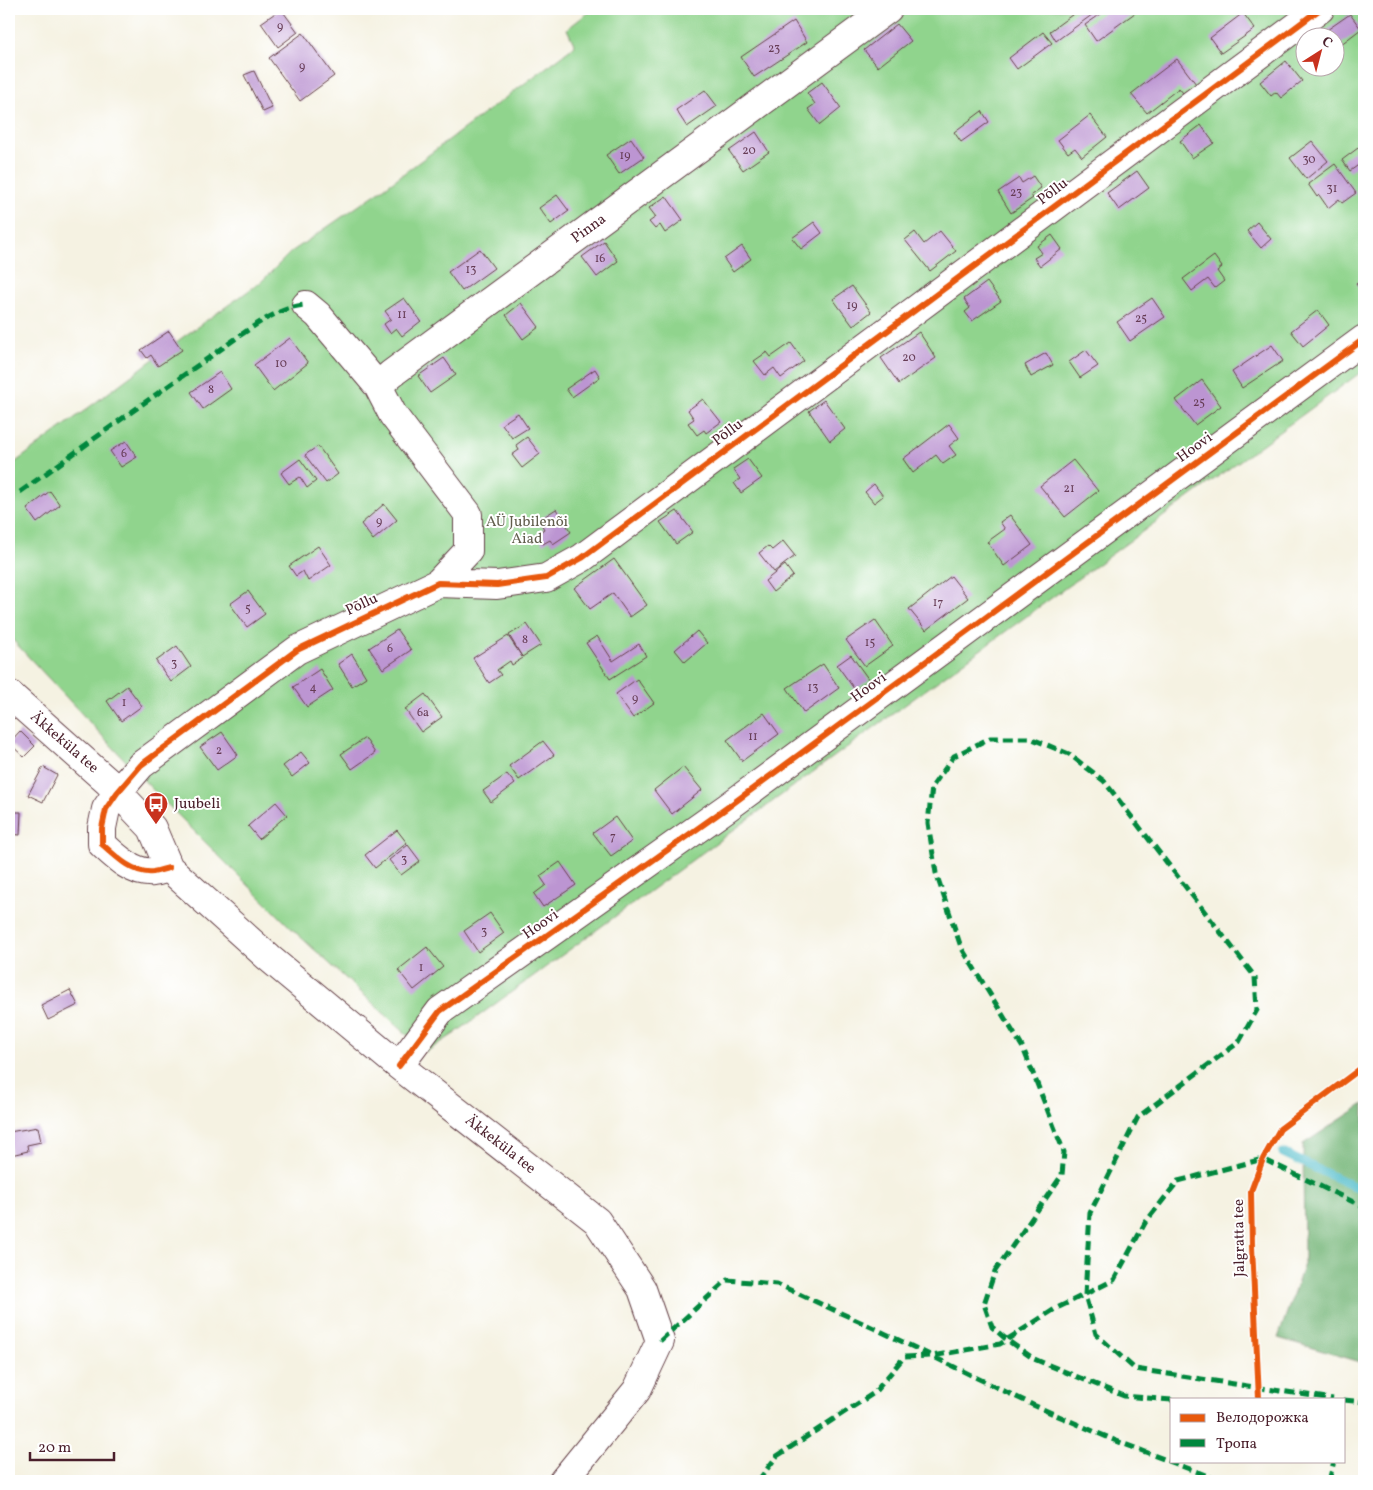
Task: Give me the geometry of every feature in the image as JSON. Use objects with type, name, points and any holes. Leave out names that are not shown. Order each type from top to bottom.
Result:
[{"type":"street","name":"Pinna","points":[[378,386],[391,374],[888,9]]},
{"type":"street","name":"Põllu","points":[[117,793],[141,765],[297,650],[438,583],[497,584],[546,578],[582,558],[1320,9]]},
{"type":"street","points":[[306,305],[318,315],[378,386],[393,415],[468,514],[468,551],[438,583]]},
{"type":"street","name":"Hoovi","points":[[399,1066],[440,1011],[728,807],[1364,339]]},
{"type":"street","name":"Äkkeküla tee","points":[[9,694],[108,782],[152,828],[169,868],[269,958],[399,1066],[597,1221],[642,1289],[660,1341],[636,1390],[563,1481]]},
{"type":"street","points":[[117,793],[106,809],[102,828],[102,844],[117,858],[134,868],[152,872],[169,868]]},
{"type":"green space","name":"AÜ Jubilenõi Aiad","points":[[593,9],[1364,9],[1364,370],[454,1034],[426,1052],[293,930],[152,789],[9,636],[9,467],[183,337],[261,282],[291,252],[380,191],[575,46],[567,29]]},
{"type":"green space","points":[[1364,1104],[1364,1363],[1278,1338],[1304,1264],[1303,1144]]},
{"type":"building","points":[[281,9],[298,32],[278,47],[261,23]]},
{"type":"building","points":[[1080,9],[1100,9],[1056,41],[1050,31]]},
{"type":"building","points":[[1108,9],[1139,10],[1096,41],[1085,25]]},
{"type":"building","points":[[1243,13],[1255,29],[1221,53],[1210,38]]},
{"type":"building","points":[[1350,14],[1361,29],[1346,40],[1346,28],[1330,28]]},
{"type":"building","points":[[794,21],[807,42],[754,77],[741,57]]},
{"type":"building","points":[[897,24],[911,41],[878,67],[864,50]]},
{"type":"building","points":[[1043,32],[1052,43],[1017,69],[1009,58]]},
{"type":"building","points":[[303,33],[334,76],[300,101],[269,58]]},
{"type":"building","points":[[1177,59],[1196,84],[1183,93],[1179,88],[1147,113],[1131,94]]},
{"type":"building","points":[[1286,61],[1296,74],[1296,78],[1300,78],[1302,81],[1281,98],[1276,92],[1271,96],[1260,82]]},
{"type":"building","points":[[254,71],[272,108],[263,112],[244,75]]},
{"type":"building","points":[[822,82],[841,108],[820,125],[808,109],[815,104],[807,93]]},
{"type":"building","points":[[705,90],[717,106],[687,127],[676,110]]},
{"type":"building","points":[[982,111],[989,122],[961,142],[954,132]]},
{"type":"building","points":[[1090,115],[1107,137],[1082,157],[1075,148],[1068,153],[1058,140]]},
{"type":"building","points":[[1201,125],[1214,143],[1192,158],[1180,141]]},
{"type":"building","points":[[756,132],[769,152],[743,170],[729,151]]},
{"type":"building","points":[[631,138],[644,157],[619,174],[606,155]]},
{"type":"building","points":[[1312,141],[1328,161],[1306,179],[1290,158]]},
{"type":"building","points":[[1362,145],[1364,161],[1350,171],[1342,160]]},
{"type":"building","points":[[1335,164],[1356,193],[1342,203],[1339,199],[1328,208],[1308,184]]},
{"type":"building","points":[[1137,171],[1149,188],[1119,210],[1107,193]]},
{"type":"building","points":[[1033,176],[1041,188],[1031,195],[1033,198],[1011,213],[998,192],[1019,178],[1022,183]]},
{"type":"building","points":[[557,195],[569,211],[551,224],[539,208]]},
{"type":"building","points":[[666,196],[683,220],[665,233],[660,225],[655,229],[649,222],[656,217],[649,208]]},
{"type":"building","points":[[814,222],[822,233],[801,249],[792,238]]},
{"type":"building","points":[[1257,222],[1271,239],[1261,248],[1247,231]]},
{"type":"building","points":[[940,231],[956,251],[930,271],[905,240],[915,232],[924,244]]},
{"type":"building","points":[[1052,235],[1062,249],[1040,266],[1034,258],[1042,253],[1037,246]]},
{"type":"building","points":[[604,241],[618,261],[597,277],[582,257]]},
{"type":"building","points":[[742,246],[751,259],[733,272],[724,259]]},
{"type":"building","points":[[480,249],[494,268],[462,291],[448,272]]},
{"type":"building","points":[[1214,256],[1222,267],[1217,271],[1224,281],[1215,288],[1208,279],[1192,291],[1183,279]]},
{"type":"building","points":[[1364,278],[1364,294],[1356,284]]},
{"type":"building","points":[[987,282],[1001,301],[972,321],[965,312],[970,308],[964,299]]},
{"type":"building","points":[[852,286],[871,312],[853,326],[833,299]]},
{"type":"building","points":[[404,298],[421,321],[402,336],[396,328],[390,333],[384,324],[391,319],[385,311]]},
{"type":"building","points":[[1152,298],[1165,317],[1130,341],[1117,322]]},
{"type":"building","points":[[521,303],[539,327],[523,339],[506,315]]},
{"type":"building","points":[[1318,310],[1329,325],[1303,346],[1291,331]]},
{"type":"building","points":[[169,331],[182,350],[158,366],[151,355],[147,358],[141,350]]},
{"type":"building","points":[[919,332],[936,358],[899,384],[881,358]]},
{"type":"building","points":[[290,338],[308,363],[273,391],[254,365]]},
{"type":"building","points":[[791,343],[804,361],[781,378],[774,368],[765,375],[754,361],[767,352],[771,357]]},
{"type":"building","points":[[1272,345],[1283,361],[1242,388],[1232,372]]},
{"type":"building","points":[[1086,350],[1098,366],[1080,378],[1069,362]]},
{"type":"building","points":[[1046,353],[1053,365],[1031,377],[1025,365]]},
{"type":"building","points":[[444,358],[456,375],[430,393],[418,376]]},
{"type":"building","points":[[595,369],[600,377],[572,397],[566,389]]},
{"type":"building","points":[[220,372],[231,389],[203,409],[191,392]]},
{"type":"building","points":[[1202,380],[1221,406],[1195,425],[1176,400]]},
{"type":"building","points":[[703,399],[721,422],[706,433],[704,430],[697,435],[688,423],[694,419],[688,410]]},
{"type":"building","points":[[824,400],[845,429],[830,441],[809,411]]},
{"type":"building","points":[[518,413],[528,428],[512,438],[502,424]]},
{"type":"building","points":[[949,424],[959,438],[949,446],[956,455],[943,464],[936,455],[913,473],[903,459]]},
{"type":"building","points":[[527,437],[540,454],[522,468],[512,455],[519,450],[516,445]]},
{"type":"building","points":[[126,441],[137,457],[121,467],[110,451]]},
{"type":"building","points":[[318,446],[338,474],[326,483],[305,455]]},
{"type":"building","points":[[300,459],[316,481],[307,488],[300,477],[289,484],[281,473]]},
{"type":"building","points":[[748,459],[762,478],[741,493],[734,483],[740,479],[733,469]]},
{"type":"building","points":[[1073,460],[1098,491],[1065,517],[1040,486]]},
{"type":"building","points":[[874,484],[883,496],[874,503],[865,492]]},
{"type":"building","points":[[50,491],[60,505],[37,523],[27,509]]},
{"type":"building","points":[[384,504],[397,520],[373,540],[361,524]]},
{"type":"building","points":[[556,509],[571,532],[553,544],[550,540],[543,544],[537,534],[544,529],[539,520]]},
{"type":"building","points":[[677,511],[693,532],[676,544],[660,522]]},
{"type":"building","points":[[1010,515],[1032,545],[1004,566],[987,542],[1005,529],[1000,522]]},
{"type":"building","points":[[783,541],[795,556],[774,572],[759,553],[768,546],[772,550]]},
{"type":"building","points":[[318,546],[331,565],[308,581],[303,571],[296,576],[289,566]]},
{"type":"building","points":[[614,559],[647,605],[630,617],[613,593],[590,609],[574,588]]},
{"type":"building","points":[[785,565],[793,576],[773,592],[765,581]]},
{"type":"building","points":[[951,576],[968,598],[926,630],[909,609]]},
{"type":"building","points":[[248,591],[265,614],[247,627],[230,604]]},
{"type":"building","points":[[875,620],[893,646],[865,666],[846,640]]},
{"type":"building","points":[[527,624],[541,645],[522,657],[509,635]]},
{"type":"building","points":[[397,630],[411,650],[383,669],[369,648]]},
{"type":"building","points":[[697,631],[707,643],[685,662],[675,650]]},
{"type":"building","points":[[508,636],[523,658],[512,665],[510,661],[497,670],[501,675],[489,683],[473,658]]},
{"type":"building","points":[[597,636],[613,661],[639,644],[646,656],[610,679],[586,643]]},
{"type":"building","points":[[177,646],[191,667],[171,682],[156,661]]},
{"type":"building","points":[[352,654],[366,677],[352,686],[338,664]]},
{"type":"building","points":[[851,655],[869,680],[855,690],[837,665]]},
{"type":"building","points":[[823,664],[839,688],[804,713],[787,688]]},
{"type":"building","points":[[320,669],[333,690],[307,707],[293,687]]},
{"type":"building","points":[[637,679],[654,703],[633,718],[616,694]]},
{"type":"building","points":[[127,686],[142,706],[121,721],[107,701]]},
{"type":"building","points":[[425,694],[442,717],[421,732],[405,709]]},
{"type":"building","points":[[764,713],[779,734],[742,761],[727,740]]},
{"type":"building","points":[[20,731],[35,746],[24,757],[9,743]]},
{"type":"building","points":[[222,732],[238,755],[217,770],[200,747]]},
{"type":"building","points":[[365,738],[375,753],[352,769],[341,754]]},
{"type":"building","points":[[543,741],[554,755],[519,780],[509,766]]},
{"type":"building","points":[[301,752],[310,763],[292,777],[283,766]]},
{"type":"building","points":[[43,767],[57,775],[43,802],[28,795]]},
{"type":"building","points":[[683,767],[702,790],[672,814],[654,790]]},
{"type":"building","points":[[507,774],[515,784],[491,802],[483,791]]},
{"type":"building","points":[[276,802],[287,815],[259,839],[248,826]]},
{"type":"building","points":[[9,812],[21,812],[20,835],[9,834]]},
{"type":"building","points":[[615,817],[632,841],[611,856],[593,833]]},
{"type":"building","points":[[397,830],[407,843],[375,868],[365,855]]},
{"type":"building","points":[[408,845],[420,861],[401,875],[389,860]]},
{"type":"building","points":[[560,862],[576,885],[543,907],[534,894],[546,885],[540,876]]},
{"type":"building","points":[[490,913],[504,933],[478,952],[464,931]]},
{"type":"building","points":[[427,947],[443,967],[414,990],[398,970]]},
{"type":"building","points":[[70,990],[78,1005],[48,1020],[41,1005]]},
{"type":"building","points":[[38,1127],[41,1142],[27,1145],[28,1151],[11,1155],[9,1132]]},
{"type":"waterway","points":[[1283,1153],[1364,1191]]},
{"type":"marked path","points":[[20,492],[255,326],[281,311],[306,305]]},
{"type":"marked path","points":[[1170,1400],[1124,1396],[1034,1359],[992,1327],[984,1304],[995,1271],[1062,1175],[1064,1152],[1023,1048],[961,947],[936,873],[928,823],[932,787],[954,756],[990,738],[1030,738],[1069,754],[1104,781],[1255,977],[1257,1010],[1239,1042],[1138,1117],[1090,1213],[1085,1295],[1096,1334],[1135,1369],[1326,1398]]},
{"type":"marked path","points":[[758,1481],[777,1456],[874,1393],[904,1357],[932,1356],[1000,1344],[1055,1309],[1114,1280],[1145,1223],[1178,1181],[1263,1159],[1364,1207]]},
{"type":"marked path","points":[[660,1341],[727,1280],[777,1284],[878,1330],[1033,1405],[1170,1461]]},
{"type":"marked path","points":[[1346,1400],[1364,1402]]},
{"type":"marked path","points":[[1171,1462],[1221,1481]]},
{"type":"marked path","points":[[1329,1481],[1334,1462]]},
{"type":"cycle path","points":[[169,868],[153,872],[138,870],[125,863],[102,844],[102,828],[106,809],[141,765],[297,650],[438,583],[497,585],[546,578],[582,558],[1320,9]]},
{"type":"cycle path","points":[[399,1066],[440,1011],[728,807],[1364,339]]},
{"type":"cycle path","name":"Jalgratta tee","points":[[1259,1398],[1251,1191],[1263,1159],[1280,1129],[1364,1066]]},
{"type":"place","name":"Juubeli","points":[[156,825]]}]
